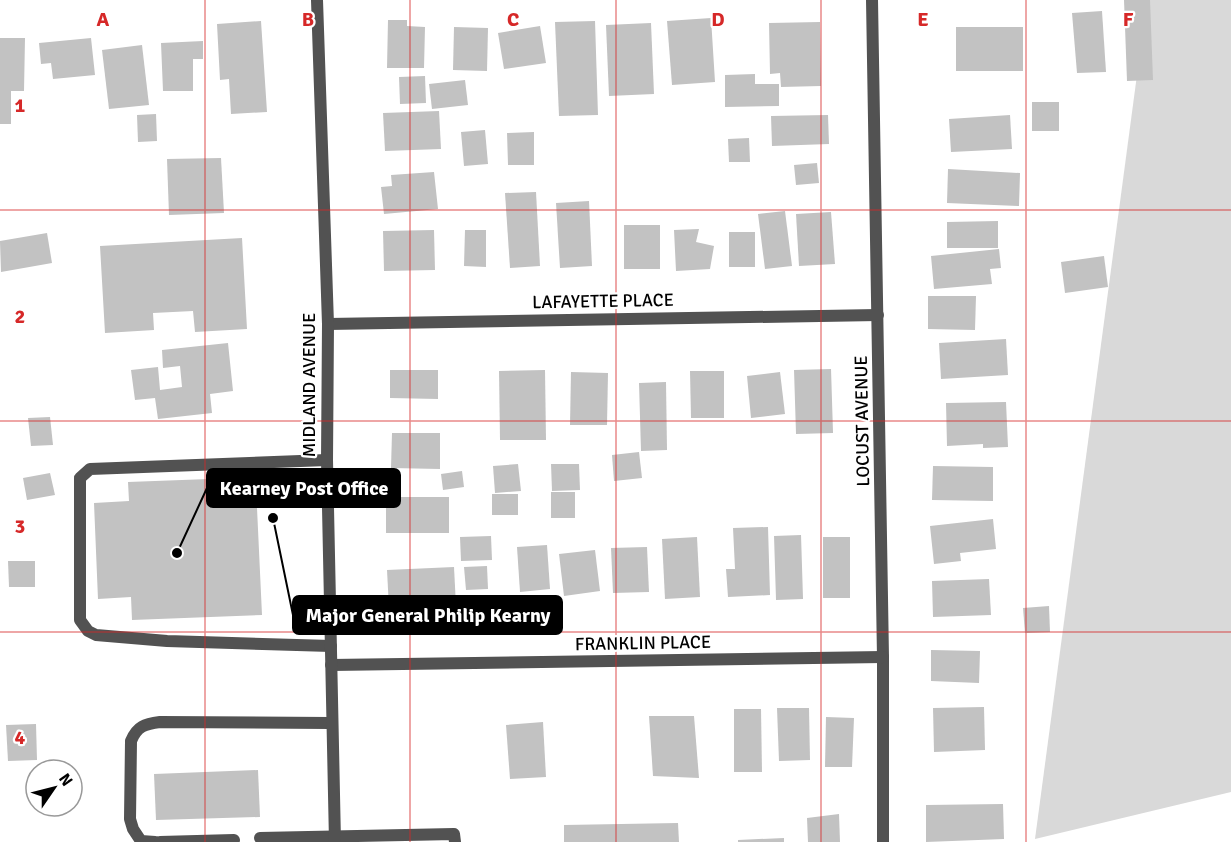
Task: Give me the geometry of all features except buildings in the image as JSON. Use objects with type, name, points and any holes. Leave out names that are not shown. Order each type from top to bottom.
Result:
[{"type":"street","name":"MIDLAND AVENUE","points":[[317,0],[328,324],[330,723],[335,840]]},
{"type":"street","name":"LOCUST AVENUE","points":[[872,0],[883,657],[883,842]]},
{"type":"street","name":"LAFAYETTE PLACE","points":[[328,324],[878,315]]},
{"type":"street","points":[[327,460],[90,469],[80,478],[80,620],[88,631],[96,635],[178,641],[331,646]]},
{"type":"street","name":"FRANKLIN PLACE","points":[[331,665],[883,657]]},
{"type":"street","points":[[155,842],[141,840],[133,830],[130,819],[130,741],[136,730],[146,724],[330,723]]},
{"type":"street","points":[[260,838],[335,840],[370,834],[454,834],[455,842]]},
{"type":"street","points":[[160,842],[234,840]]},
{"type":"shaded area","points":[[1147,0],[1231,0],[1231,792],[1035,839]]},
{"type":"place","name":"Major General Philip Kearny","points":[[273,518]]},
{"type":"place","name":"Kearney Post Office","points":[[177,553]]}]
